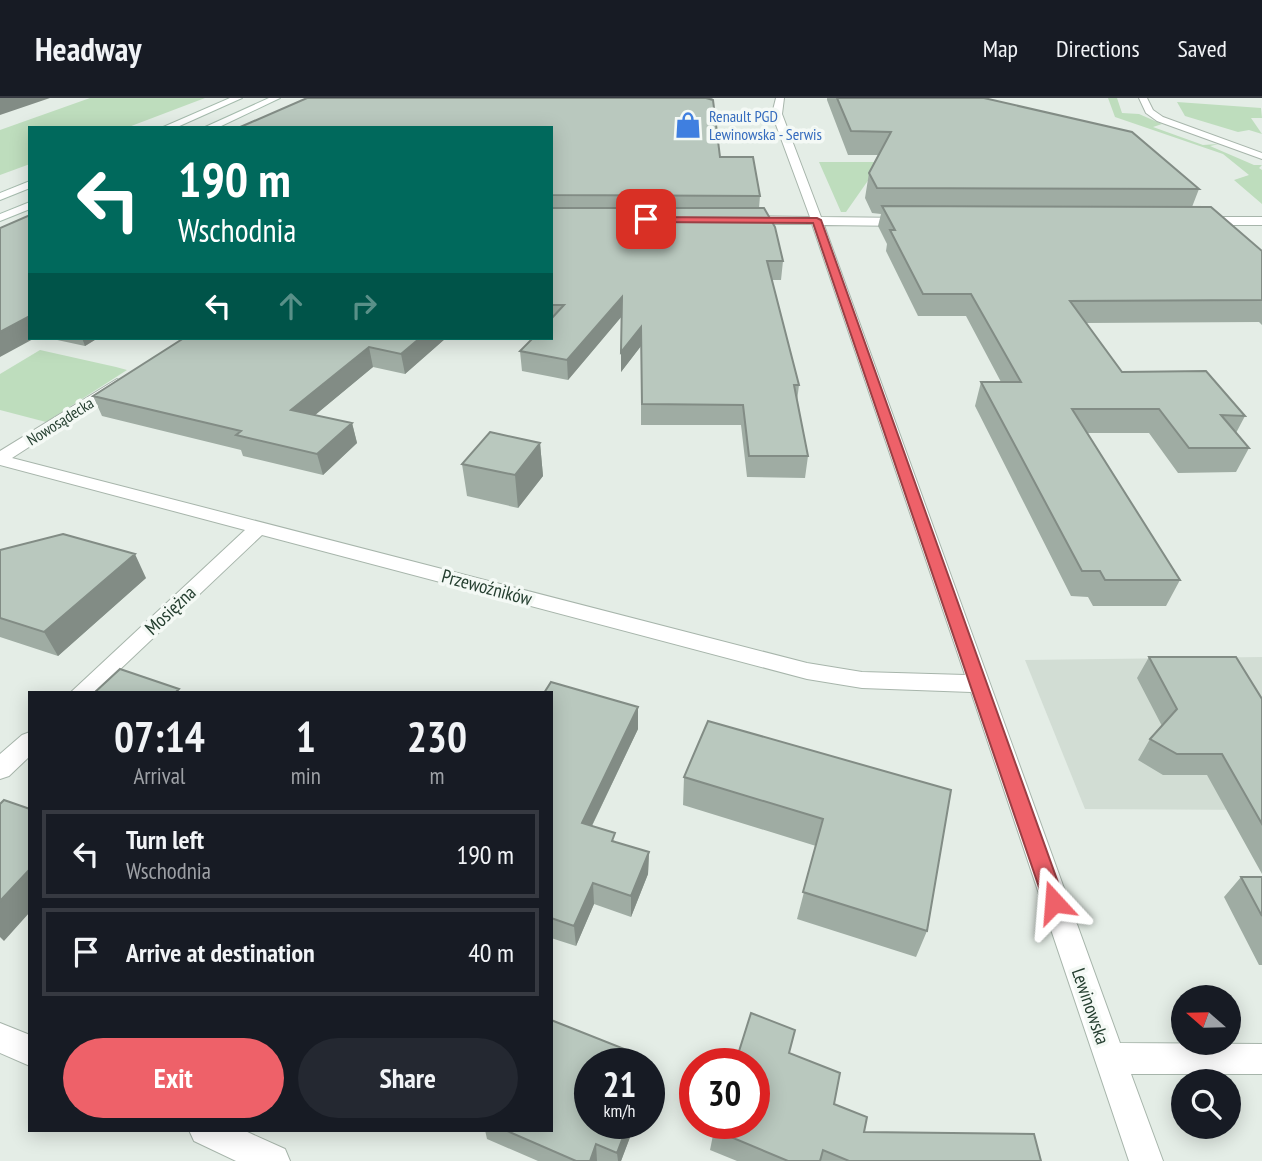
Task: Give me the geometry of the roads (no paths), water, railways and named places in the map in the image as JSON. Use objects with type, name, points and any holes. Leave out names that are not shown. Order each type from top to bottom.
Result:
[{"type":"street","points":[[171,126],[238,98]]},
{"type":"street","points":[[213,126],[276,98]]},
{"type":"street","name":"Lewinowska","points":[[780,98],[776,114],[817,220],[1146,1161]]},
{"type":"street","points":[[1143,98],[1149,111],[1160,119],[1247,148],[1262,156]]},
{"type":"street","points":[[1247,148],[1262,145]]},
{"type":"street","points":[[0,197],[28,185]]},
{"type":"street","points":[[0,218],[28,206]]},
{"type":"street","points":[[727,220],[914,222]]},
{"type":"street","points":[[1185,221],[1259,224]]},
{"type":"street","name":"Nowosądecka","points":[[0,459],[131,375]]},
{"type":"street","name":"Przewoźników","points":[[0,459],[807,671],[862,680],[978,684]]},
{"type":"street","name":"Mosiężna","points":[[83,691],[260,526]]},
{"type":"street","points":[[0,769],[28,743]]},
{"type":"street","points":[[0,1038],[28,1050]]},
{"type":"street","points":[[1109,1058],[1262,1059]]},
{"type":"street","points":[[209,1132],[273,1161]]},
{"type":"place","name":"Renault PGD Lewinowska - Serwis","points":[[688,125]]}]
